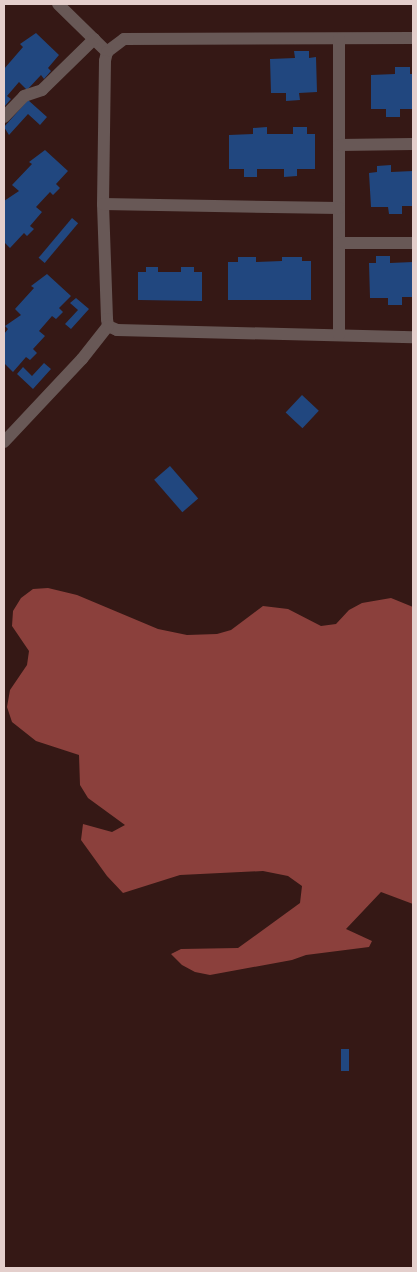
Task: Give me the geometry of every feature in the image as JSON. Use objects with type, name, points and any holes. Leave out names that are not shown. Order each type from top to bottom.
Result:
[{"type":"street","points":[[4,442],[82,359],[108,326],[103,204],[107,52],[58,4]]},
{"type":"street","points":[[107,52],[124,39],[413,38]]},
{"type":"street","points":[[4,117],[24,96],[42,90],[94,39]]},
{"type":"street","points":[[338,39],[339,335]]},
{"type":"street","points":[[339,145],[413,144]]},
{"type":"street","points":[[103,204],[339,208]]},
{"type":"street","points":[[339,243],[413,243]]},
{"type":"street","points":[[108,326],[117,330],[413,337]]},
{"type":"shaded area","points":[[48,588],[77,595],[158,629],[187,635],[217,634],[231,630],[263,606],[288,609],[321,626],[336,624],[349,610],[362,603],[391,598],[413,607],[413,904],[381,892],[346,929],[372,941],[369,947],[306,955],[292,960],[210,975],[195,972],[182,965],[171,954],[181,949],[238,948],[300,903],[302,886],[288,876],[263,871],[180,875],[123,893],[107,876],[81,840],[83,824],[112,832],[125,825],[88,798],[80,785],[79,755],[36,741],[12,722],[7,707],[10,690],[27,665],[29,651],[12,626],[13,611],[21,598],[33,589]]},
{"type":"building","points":[[36,33],[59,55],[48,68],[51,71],[44,79],[41,75],[27,90],[19,82],[7,96],[11,99],[4,107],[4,69],[23,47],[20,44]]},
{"type":"building","points":[[294,51],[309,51],[309,58],[316,57],[317,92],[299,93],[300,100],[286,101],[286,93],[271,93],[270,59],[295,58]]},
{"type":"building","points":[[395,67],[410,67],[410,74],[413,74],[413,109],[400,109],[400,117],[386,117],[386,109],[371,109],[371,75],[395,74]]},
{"type":"building","points":[[28,100],[47,117],[40,125],[28,114],[9,135],[4,127]]},
{"type":"building","points":[[267,127],[267,134],[293,134],[293,127],[307,127],[307,134],[315,134],[315,169],[297,169],[297,176],[284,177],[284,169],[257,169],[257,177],[244,177],[244,169],[229,169],[229,135],[253,134],[253,128]]},
{"type":"building","points":[[45,150],[68,171],[56,184],[60,188],[53,195],[50,192],[36,207],[42,212],[30,226],[34,229],[27,236],[24,233],[10,248],[4,242],[4,201],[19,191],[12,185],[32,164],[29,162]]},
{"type":"building","points":[[391,165],[391,172],[413,171],[413,206],[402,206],[402,214],[389,214],[388,207],[371,207],[369,173],[377,172],[377,166]]},
{"type":"building","points":[[72,218],[78,223],[45,263],[39,258]]},
{"type":"building","points":[[376,256],[390,256],[390,263],[413,262],[413,297],[402,297],[402,305],[388,305],[388,298],[370,298],[369,263],[376,263]]},
{"type":"building","points":[[238,257],[256,257],[256,262],[282,261],[282,257],[302,257],[302,261],[311,261],[311,300],[228,300],[228,262],[238,262]]},
{"type":"building","points":[[146,267],[158,267],[158,272],[181,272],[181,267],[194,267],[194,272],[202,272],[202,301],[138,300],[138,272],[146,272]]},
{"type":"building","points":[[47,274],[71,296],[59,308],[63,312],[56,319],[52,316],[39,331],[45,336],[33,349],[37,353],[30,360],[26,357],[13,372],[4,363],[4,334],[8,329],[5,326],[21,315],[15,309],[34,288],[31,286]]},
{"type":"building","points":[[76,298],[89,309],[71,329],[65,324],[78,310],[70,303]]},
{"type":"building","points":[[44,363],[51,369],[33,389],[17,374],[23,367],[32,376]]},
{"type":"building","points":[[302,395],[319,411],[302,428],[286,413]]},
{"type":"building","points":[[170,466],[198,498],[182,512],[154,480]]},
{"type":"building","points":[[341,1049],[349,1049],[349,1071],[341,1071]]}]
